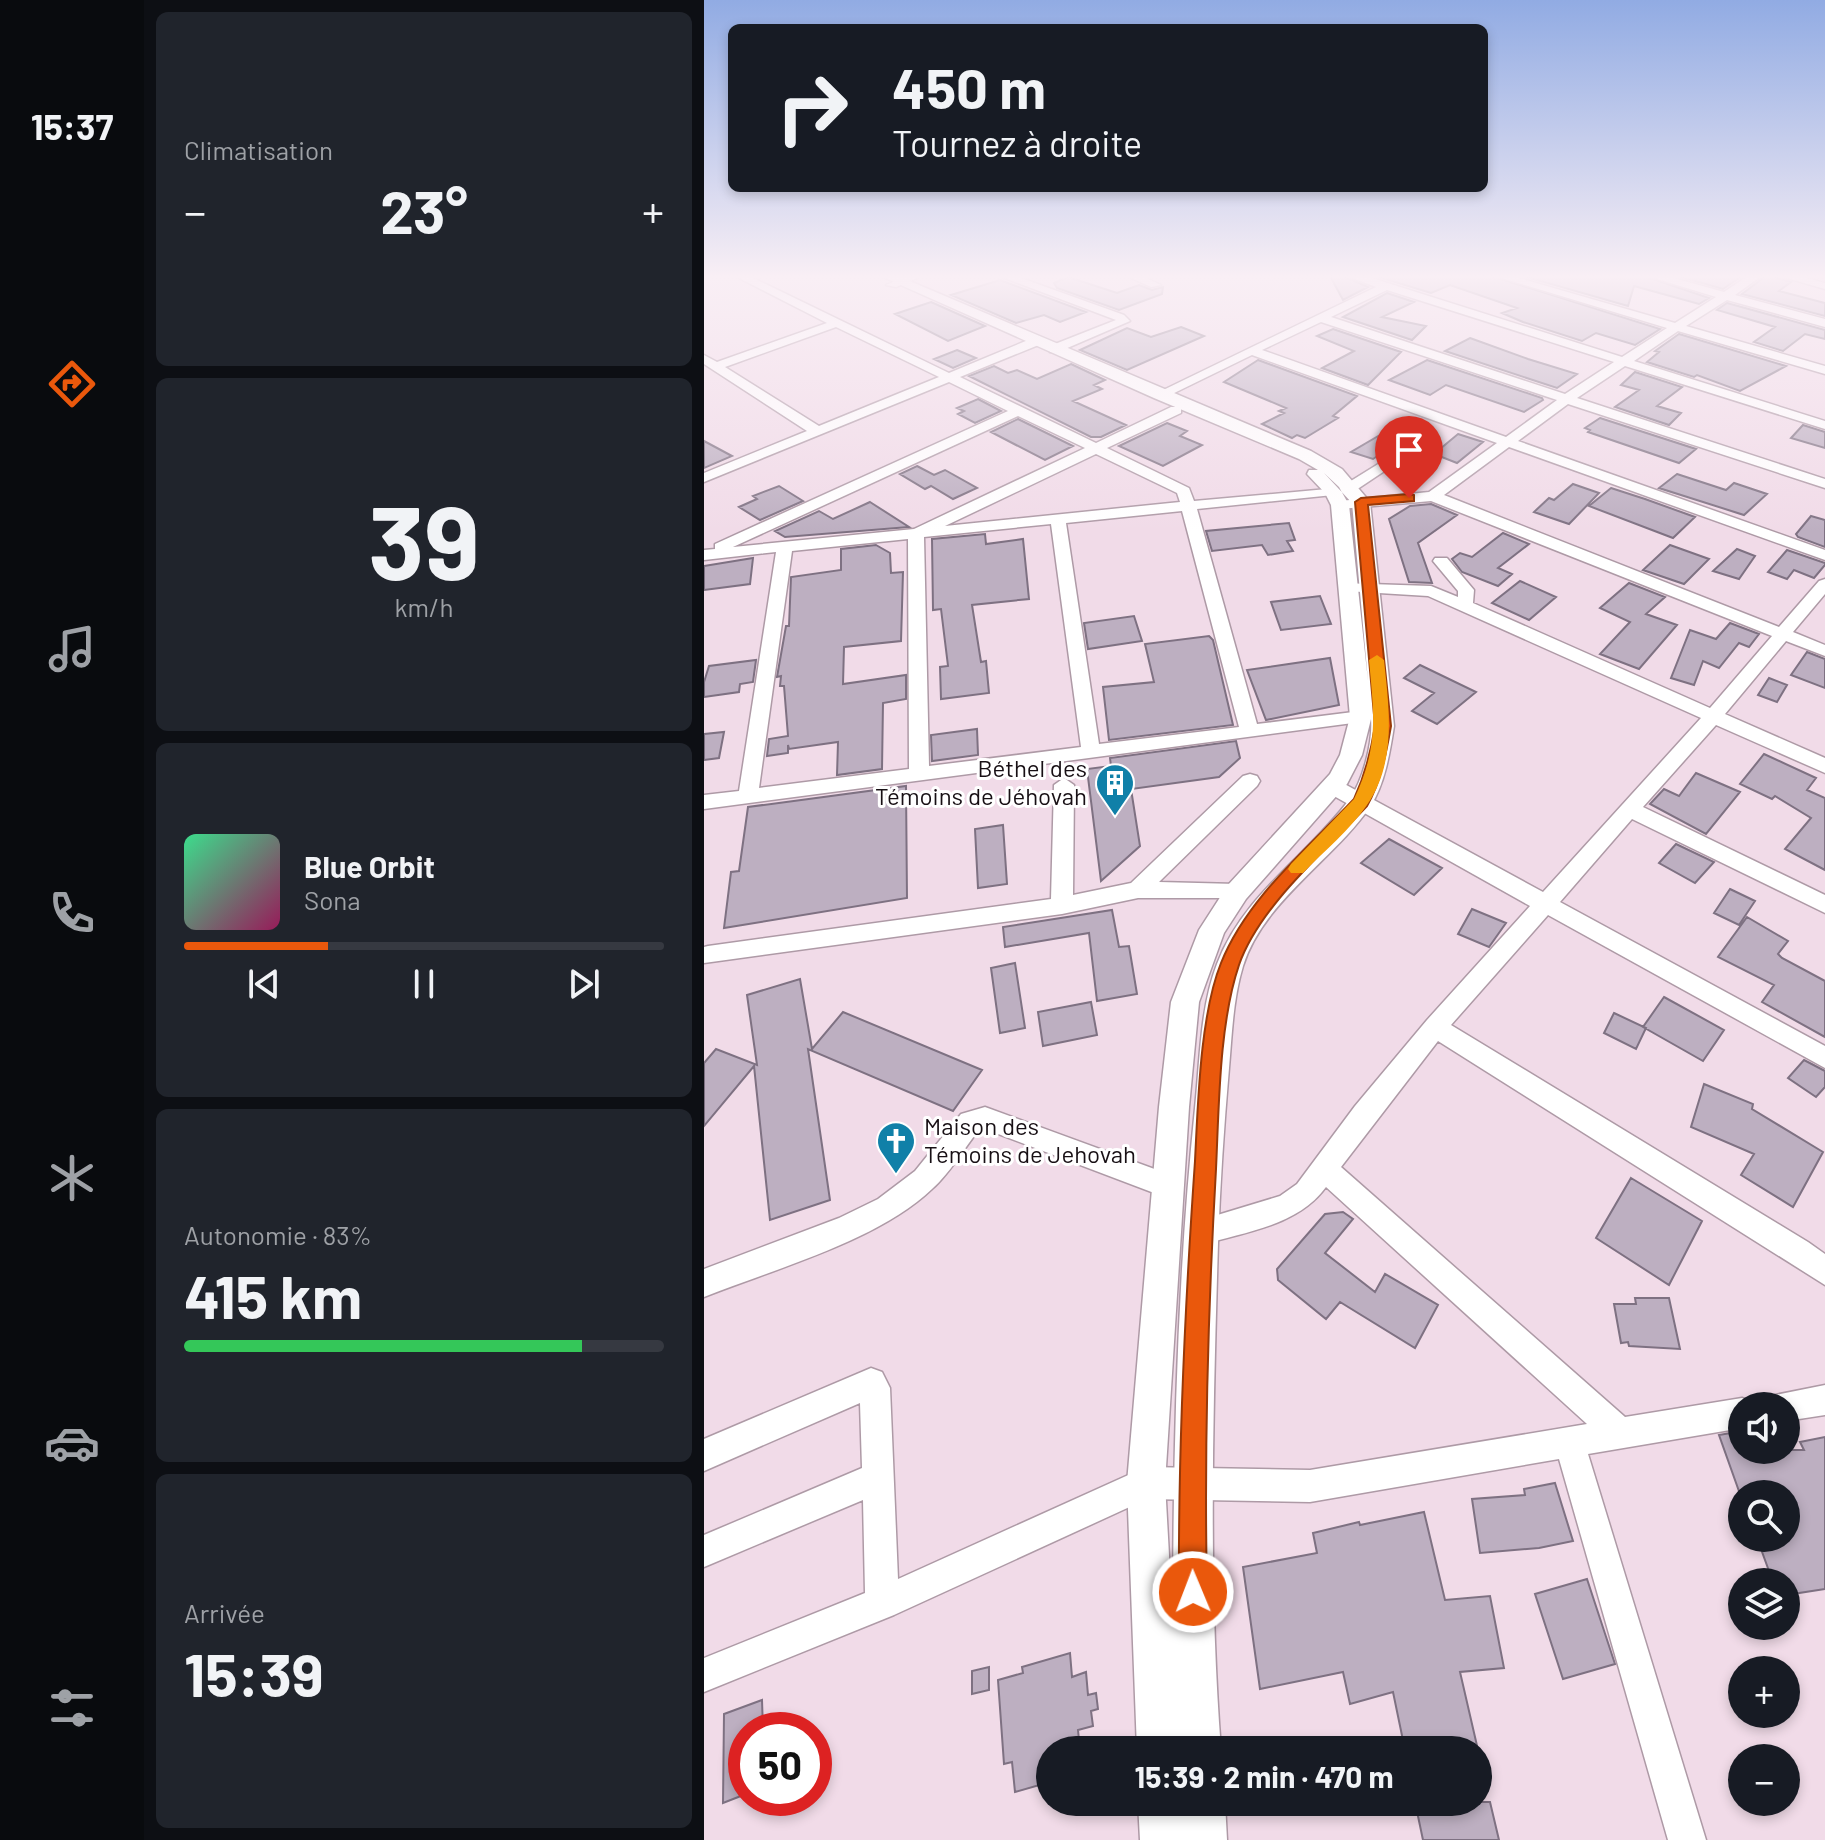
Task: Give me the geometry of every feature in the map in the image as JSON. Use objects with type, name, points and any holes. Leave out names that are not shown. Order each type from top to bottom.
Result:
[{"type":"main road","points":[[1068,360],[1305,466],[1346,496]]},
{"type":"main road","points":[[1079,360],[1305,455],[1336,473],[1346,496],[1358,586],[1383,726],[1377,760],[1361,802],[1270,899],[1230,964],[1221,999],[1209,1095],[1192,1484],[1193,1646],[1199,1736]]},
{"type":"main road","points":[[1157,1736],[1146,1483],[1185,1002],[1212,930],[1237,892],[1332,786],[1351,755],[1361,717],[1358,586]]},
{"type":"main road","points":[[1161,1816],[1162,1840]]},
{"type":"main road","points":[[1204,1816],[1205,1840]]},
{"type":"street","points":[[706,360],[817,431]]},
{"type":"street","points":[[717,366],[734,360]]},
{"type":"street","points":[[912,360],[1184,491],[1250,732]]},
{"type":"street","points":[[704,478],[992,360]]},
{"type":"street","points":[[1159,395],[1233,360]]},
{"type":"street","points":[[1278,360],[1825,555]]},
{"type":"street","points":[[1452,360],[1825,484]]},
{"type":"street","points":[[1616,360],[1825,425]]},
{"type":"street","points":[[1433,496],[1508,440],[1626,360]]},
{"type":"street","points":[[1789,360],[1825,370]]},
{"type":"street","points":[[916,534],[1176,410]]},
{"type":"street","points":[[704,555],[1018,411]]},
{"type":"street","points":[[1346,496],[1396,457]]},
{"type":"street","points":[[704,555],[1188,506],[1346,496],[1433,496],[1825,651]]},
{"type":"street","points":[[1058,519],[1091,752]]},
{"type":"street","points":[[916,534],[919,775]]},
{"type":"street","points":[[748,797],[785,547]]},
{"type":"street","points":[[1441,561],[1466,590],[1463,605]]},
{"type":"street","points":[[1201,1232],[1287,1206],[1306,1193],[1435,1027],[1713,716],[1825,584]]},
{"type":"street","points":[[1358,586],[1431,591],[1825,766]]},
{"type":"street","points":[[704,802],[1361,717]]},
{"type":"street","points":[[1138,890],[1250,781]]},
{"type":"street","points":[[1062,906],[1064,785]]},
{"type":"street","points":[[1332,786],[1825,1058]]},
{"type":"street","points":[[1629,809],[1825,905]]},
{"type":"street","points":[[708,955],[1062,906],[1138,890],[1237,892]]},
{"type":"street","points":[[1435,1027],[1798,1251],[1825,1271]]},
{"type":"street","points":[[705,1281],[847,1228],[888,1208],[924,1180],[970,1122],[977,1119],[985,1118],[1170,1187]]},
{"type":"street","points":[[1324,1169],[1620,1433]]},
{"type":"street","points":[[704,1455],[871,1383],[875,1388],[882,1603]]},
{"type":"street","points":[[1800,1404],[1825,1400]]},
{"type":"street","points":[[704,1675],[882,1603],[1146,1483],[1310,1486],[1728,1415]]},
{"type":"street","points":[[1569,1442],[1687,1840]]},
{"type":"street","points":[[704,1551],[877,1478]]},
{"type":"building","points":[[936,360],[972,360],[953,368]]},
{"type":"building","points":[[1103,360],[1150,360],[1127,370]]},
{"type":"building","points":[[1258,360],[1357,396],[1333,416],[1338,418],[1305,438],[1297,435],[1292,438],[1262,424],[1284,413],[1279,411],[1286,408],[1224,382]]},
{"type":"building","points":[[1337,360],[1393,360],[1368,385],[1322,368]]},
{"type":"building","points":[[1427,360],[1543,400],[1524,412],[1446,385],[1430,395],[1389,380]]},
{"type":"building","points":[[1472,360],[1531,360],[1577,374],[1557,388]]},
{"type":"building","points":[[1765,360],[1786,366],[1740,391],[1697,375],[1694,377],[1647,362]]},
{"type":"building","points":[[1071,364],[1105,380],[1094,385],[1102,389],[1073,401],[1126,425],[1101,437],[1091,437],[969,376],[994,366],[1008,373],[1017,370],[1037,379]]},
{"type":"building","points":[[1635,372],[1682,387],[1657,406],[1681,413],[1669,425],[1615,407],[1639,390],[1621,385]]},
{"type":"building","points":[[978,399],[1001,411],[975,423],[958,414],[964,411],[957,408]]},
{"type":"building","points":[[1600,418],[1696,449],[1679,463],[1588,432],[1590,430],[1585,428]]},
{"type":"building","points":[[1018,419],[1073,446],[1045,460],[991,432]]},
{"type":"building","points":[[1167,423],[1187,431],[1180,436],[1202,445],[1163,466],[1119,446]]},
{"type":"building","points":[[1397,425],[1424,435],[1400,451],[1388,449],[1373,459],[1351,452]]},
{"type":"building","points":[[1803,425],[1825,432],[1825,448],[1791,438]]},
{"type":"building","points":[[1458,434],[1483,442],[1457,463],[1434,454]]},
{"type":"building","points":[[704,441],[732,456],[704,468]]},
{"type":"building","points":[[917,466],[934,475],[945,470],[977,488],[953,499],[931,486],[925,489],[900,474]]},
{"type":"building","points":[[1677,474],[1726,490],[1734,483],[1767,494],[1744,515],[1659,488]]},
{"type":"building","points":[[1573,484],[1599,493],[1569,524],[1534,512],[1549,498],[1554,500]]},
{"type":"building","points":[[779,486],[803,501],[760,520],[739,507],[757,499],[753,496]]},
{"type":"building","points":[[1611,488],[1695,517],[1673,538],[1589,506]]},
{"type":"building","points":[[870,502],[909,527],[785,537],[775,531],[819,511],[833,519]]},
{"type":"building","points":[[1431,504],[1457,515],[1418,543],[1432,583],[1409,582],[1389,519],[1410,506]]},
{"type":"building","points":[[1811,516],[1825,520],[1825,547],[1796,534]]},
{"type":"building","points":[[1289,523],[1295,540],[1287,541],[1293,551],[1268,555],[1262,545],[1212,551],[1206,531]]},
{"type":"building","points":[[1503,533],[1529,544],[1498,568],[1512,574],[1498,586],[1462,572],[1452,559],[1460,553],[1472,557]]},
{"type":"building","points":[[985,534],[986,544],[1023,539],[1029,599],[972,605],[981,662],[986,661],[989,693],[941,699],[940,667],[948,666],[941,609],[933,610],[932,539]]},
{"type":"building","points":[[876,545],[890,553],[891,573],[903,572],[901,641],[844,647],[843,684],[906,675],[906,699],[883,703],[882,769],[837,775],[838,742],[789,749],[788,745],[788,753],[767,756],[769,739],[788,736],[784,686],[780,686],[781,676],[777,677],[786,626],[789,626],[791,577],[841,570],[841,549]]},
{"type":"building","points":[[1670,545],[1709,559],[1684,584],[1643,570]]},
{"type":"building","points":[[1737,549],[1755,556],[1739,579],[1713,571]]},
{"type":"building","points":[[1787,550],[1825,565],[1814,578],[1794,570],[1787,579],[1768,572]]},
{"type":"building","points":[[753,558],[750,584],[704,590],[704,566]]},
{"type":"building","points":[[1520,581],[1556,597],[1529,620],[1492,603]]},
{"type":"building","points":[[1629,583],[1665,597],[1646,614],[1677,625],[1639,669],[1600,654],[1630,622],[1600,608]]},
{"type":"building","points":[[1320,596],[1331,624],[1281,630],[1271,602]]},
{"type":"building","points":[[1134,616],[1142,641],[1088,649],[1084,623]]},
{"type":"building","points":[[1730,623],[1759,634],[1749,647],[1739,643],[1719,668],[1703,661],[1694,685],[1671,678],[1690,630],[1716,639]]},
{"type":"building","points":[[1209,636],[1213,640],[1233,725],[1109,740],[1103,687],[1154,682],[1145,644]]},
{"type":"building","points":[[1807,652],[1825,659],[1825,688],[1791,675]]},
{"type":"building","points":[[1330,658],[1339,705],[1266,720],[1247,670]]},
{"type":"building","points":[[756,660],[753,682],[740,684],[739,692],[704,697],[709,666]]},
{"type":"building","points":[[1420,665],[1476,692],[1437,724],[1412,711],[1434,693],[1404,678]]},
{"type":"building","points":[[1769,678],[1787,685],[1777,702],[1758,695]]},
{"type":"building","points":[[977,729],[978,755],[932,761],[931,735]]},
{"type":"building","points":[[724,732],[719,758],[704,760],[704,734]]},
{"type":"building","name":"Béthel des Témoins de Jéhovah","points":[[1236,741],[1240,758],[1219,777],[1131,789],[1140,846],[1101,881],[1087,769],[1111,766],[1110,758]]},
{"type":"building","points":[[1764,754],[1816,778],[1807,790],[1825,798],[1825,870],[1785,849],[1811,818],[1775,796],[1772,799],[1740,784]]},
{"type":"building","points":[[1696,773],[1740,792],[1706,834],[1650,804],[1664,789],[1679,796]]},
{"type":"building","points":[[906,786],[907,898],[724,928],[731,872],[739,871],[748,807]]},
{"type":"building","points":[[1003,825],[1007,884],[978,888],[975,829]]},
{"type":"building","points":[[1389,839],[1442,868],[1414,895],[1361,863]]},
{"type":"building","points":[[1676,844],[1714,862],[1695,883],[1659,863]]},
{"type":"building","points":[[1730,889],[1755,901],[1739,925],[1714,913]]},
{"type":"building","points":[[1472,909],[1506,923],[1489,947],[1458,934]]},
{"type":"building","points":[[1112,910],[1119,947],[1129,946],[1137,994],[1097,1001],[1089,933],[1005,947],[1003,927]]},
{"type":"building","points":[[1747,917],[1788,941],[1778,954],[1782,958],[1825,981],[1825,1037],[1762,1002],[1774,985],[1718,957]]},
{"type":"building","points":[[1015,963],[1025,1028],[1000,1033],[991,968]]},
{"type":"building","points":[[800,979],[812,1049],[843,1012],[982,1070],[953,1111],[808,1049],[830,1200],[770,1220],[754,1066],[704,1126],[704,1063],[716,1049],[757,1065],[747,995]]},
{"type":"building","points":[[1664,997],[1724,1030],[1703,1061],[1643,1027]]},
{"type":"building","points":[[1091,1002],[1097,1035],[1043,1046],[1038,1012]]},
{"type":"building","points":[[1614,1013],[1646,1028],[1636,1049],[1604,1033]]},
{"type":"building","points":[[1804,1060],[1825,1071],[1825,1087],[1816,1097],[1788,1078]]},
{"type":"building","points":[[1704,1084],[1753,1104],[1752,1109],[1823,1152],[1793,1207],[1741,1175],[1754,1154],[1691,1127]]},
{"type":"building","points":[[1631,1178],[1702,1221],[1669,1285],[1596,1238]]},
{"type":"building","points":[[1343,1212],[1353,1219],[1325,1253],[1375,1292],[1385,1274],[1438,1305],[1415,1348],[1340,1302],[1326,1319],[1278,1280],[1277,1269],[1325,1214]]},
{"type":"building","points":[[1635,1298],[1669,1298],[1680,1349],[1621,1343],[1614,1304],[1636,1304]]},
{"type":"building","points":[[1728,1433],[1728,1460],[1719,1435]]},
{"type":"building","points":[[1825,1437],[1825,1589],[1800,1593],[1800,1568],[1768,1568],[1762,1552],[1800,1552],[1800,1480],[1735,1480],[1729,1464],[1800,1464],[1800,1450],[1804,1450],[1800,1442]]},
{"type":"building","points":[[1555,1483],[1573,1541],[1539,1548],[1480,1553],[1472,1499],[1525,1495],[1524,1489]]},
{"type":"building","points":[[1424,1512],[1445,1600],[1490,1596],[1504,1668],[1460,1672],[1475,1736],[1402,1736],[1393,1692],[1350,1704],[1343,1672],[1260,1689],[1243,1567],[1317,1553],[1313,1533],[1359,1522],[1360,1525]]},
{"type":"building","points":[[1587,1579],[1615,1664],[1563,1679],[1535,1594]]},
{"type":"building","points":[[1070,1653],[1072,1677],[1086,1672],[1088,1695],[1096,1693],[1098,1709],[1091,1711],[1093,1726],[1078,1730],[1079,1736],[1036,1736],[1036,1786],[1015,1792],[1012,1762],[1004,1764],[998,1680],[1023,1673],[1022,1667]]},
{"type":"building","points":[[989,1667],[989,1690],[972,1694],[972,1671]]},
{"type":"building","points":[[762,1700],[762,1712],[729,1712]]},
{"type":"building","points":[[728,1713],[728,1801],[723,1803],[724,1714]]},
{"type":"building","points":[[1492,1810],[1499,1840],[1423,1840],[1418,1816],[1492,1816]]},
{"type":"slow traffic","points":[[1297,869],[1361,802],[1367,789],[1377,760],[1383,726],[1377,660]]},
{"type":"place","name":"Béthel des Témoins de Jéhovah","points":[[1115,817]]},
{"type":"place","name":"Maison des Témoins de Jehovah","points":[[896,1175]]},
{"type":"route","points":[[1193,1592],[1192,1484],[1201,1232],[1209,1095],[1221,999],[1230,964],[1270,899],[1361,802],[1367,789],[1377,760],[1383,726],[1361,502],[1409,498]]}]
